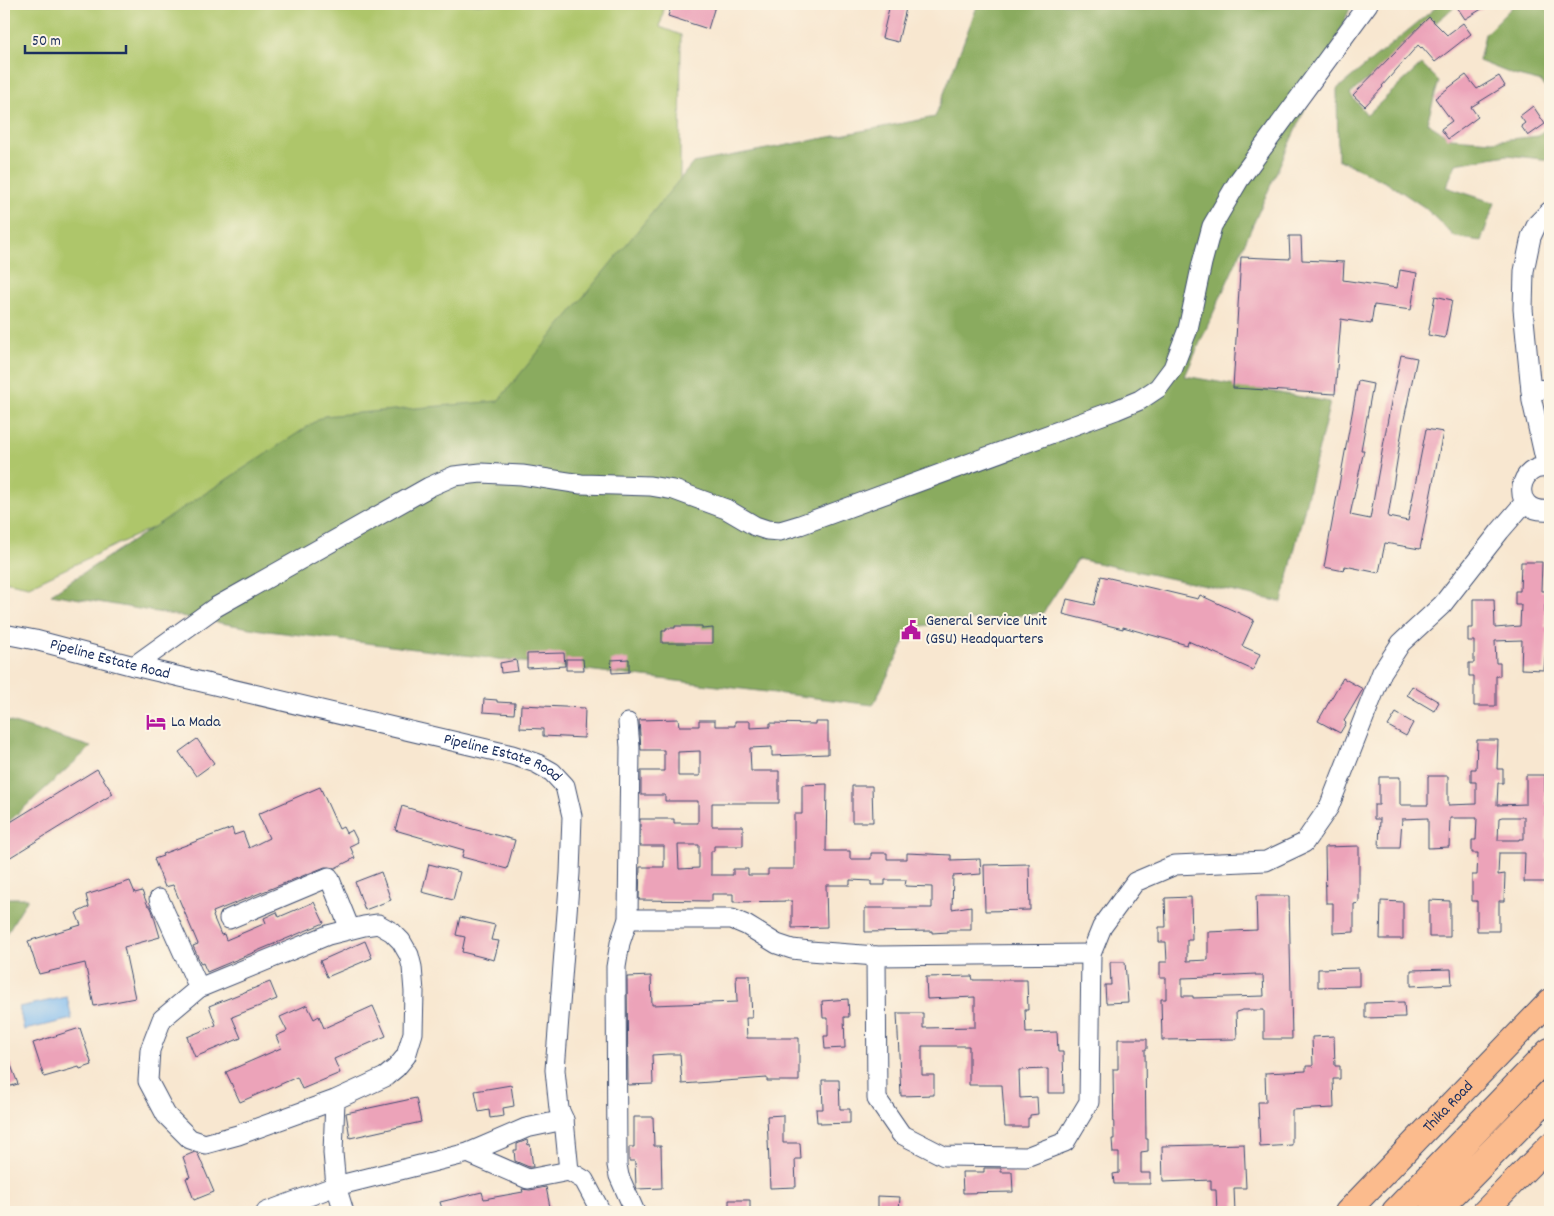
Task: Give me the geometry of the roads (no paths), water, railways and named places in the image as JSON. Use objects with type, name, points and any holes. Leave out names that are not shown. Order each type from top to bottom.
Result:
[{"type":"highway","points":[[1396,1212],[1550,1052]]},
{"type":"highway","points":[[1434,1212],[1550,1094]]},
{"type":"main road","name":"Thika Road","points":[[1347,1212],[1550,1001]]},
{"type":"main road","points":[[1484,1212],[1550,1145]]},
{"type":"street","points":[[134,666],[216,607],[429,487],[454,476],[481,473],[522,475],[582,484],[650,486],[674,490],[726,509],[755,526],[766,530],[780,531],[810,522],[1140,400],[1158,388],[1173,368],[1188,329],[1212,226],[1239,180],[1368,4]]},
{"type":"street","points":[[1550,211],[1537,224],[1531,237],[1524,271],[1523,309],[1532,401],[1549,469],[1540,468],[1527,475],[1523,481],[1522,496],[1525,502],[1532,508],[1541,511],[1550,510]]},
{"type":"street","points":[[1531,390],[1550,389]]},
{"type":"street","points":[[876,956],[878,1099],[901,1134],[944,1156],[1026,1157],[1065,1142],[1089,1102],[1091,954],[1102,927],[1135,882],[1175,865],[1266,861],[1304,843],[1330,807],[1382,672],[1401,642],[1442,605],[1525,502]]},
{"type":"street","name":"Pipeline Estate Road","points":[[4,634],[512,755],[536,763],[552,772],[565,786],[572,816],[570,873],[555,1070],[559,1109],[564,1120],[569,1171]]},
{"type":"street","points":[[628,723],[630,756],[628,919],[620,943],[616,967],[617,1166],[619,1176],[635,1212]]},
{"type":"street","points":[[229,919],[329,877],[350,930]]},
{"type":"street","points":[[159,899],[199,988]]},
{"type":"street","points":[[628,919],[732,920],[746,925],[777,944],[792,949],[876,956],[1091,954]]},
{"type":"street","points":[[378,924],[392,932],[406,948],[409,955],[414,992],[413,1034],[406,1056],[385,1077],[334,1100],[238,1135],[205,1144],[190,1139],[166,1115],[148,1081],[150,1050],[162,1019],[199,988],[328,935],[378,924]]},
{"type":"street","points":[[334,1100],[333,1153],[336,1186],[344,1212]]},
{"type":"street","points":[[266,1212],[336,1186],[468,1153],[526,1128],[564,1120]]},
{"type":"street","points":[[468,1153],[528,1179],[569,1171],[584,1180],[600,1212]]},
{"type":"water","points":[[67,997],[72,1019],[24,1030],[19,1007]]},
{"type":"place","name":"General Service Unit (GSU) Headquarters","points":[[911,630]]},
{"type":"place","name":"La Mada","points":[[156,722]]}]
